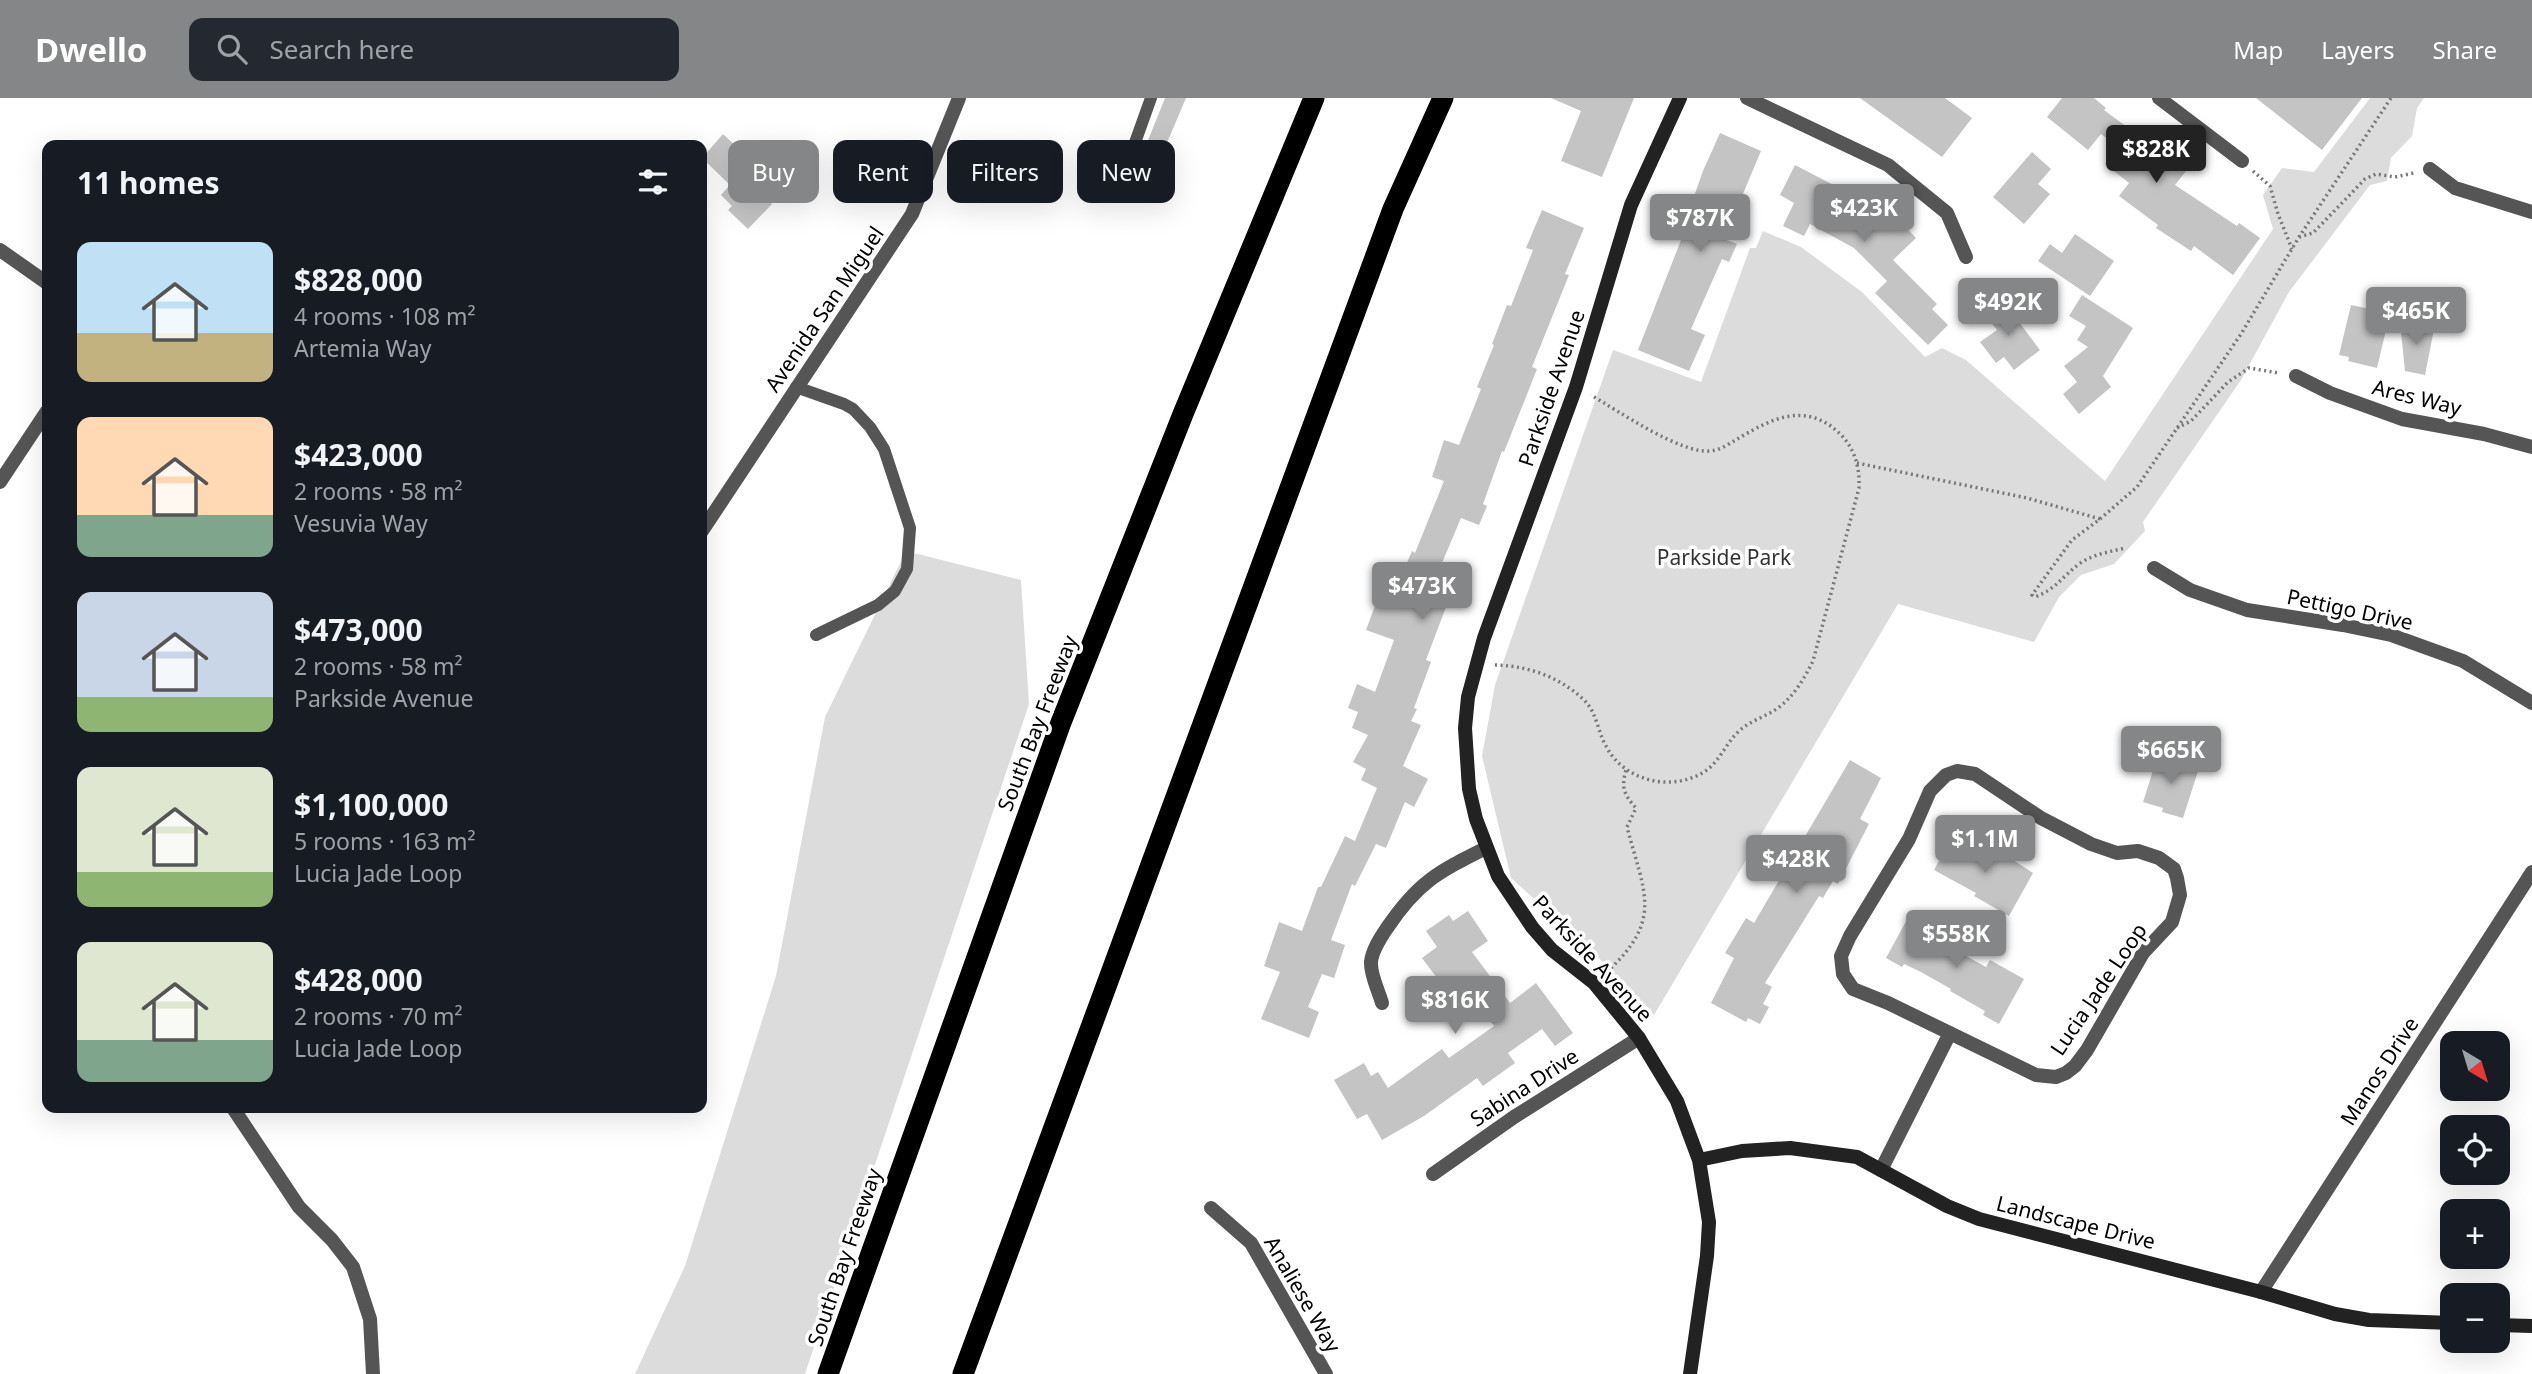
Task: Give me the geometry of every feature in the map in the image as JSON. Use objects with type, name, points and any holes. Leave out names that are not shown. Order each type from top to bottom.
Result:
[{"type":"highway","name":"South Bay Freeway","points":[[828,1374],[1060,725],[1183,414],[1314,98]]},
{"type":"highway","points":[[963,1374],[1392,209],[1443,98]]},
{"type":"main road","name":"Parkside Avenue","points":[[1680,98],[1631,205],[1576,387],[1476,665],[1468,697],[1465,759],[1469,789],[1486,848],[1503,885],[1532,927],[1552,950],[1594,983],[1639,1038],[1677,1101],[1699,1160],[1709,1222],[1707,1255],[1690,1374]]},
{"type":"main road","name":"Landscape Drive","points":[[1699,1160],[1742,1151],[1790,1148],[1857,1157],[1947,1206],[1979,1219],[2261,1292],[2334,1314],[2369,1320],[2440,1323]]},
{"type":"main road","points":[[2510,1325],[2532,1326]]},
{"type":"street","name":"Avenida San Miguel","points":[[707,523],[912,214],[959,98]]},
{"type":"street","points":[[1747,98],[1888,165],[1947,213],[1966,257]]},
{"type":"street","points":[[2159,98],[2242,161]]},
{"type":"street","points":[[2430,169],[2455,188],[2532,212]]},
{"type":"street","points":[[0,250],[42,279]]},
{"type":"street","name":"Ares Way","points":[[2296,376],[2330,393],[2402,419],[2484,434],[2532,447]]},
{"type":"street","points":[[0,482],[42,419]]},
{"type":"street","name":"Pettigo Drive","points":[[2154,568],[2190,590],[2247,610],[2343,625],[2403,639],[2463,661],[2532,703]]},
{"type":"street","name":"Lucia Jade Loop","points":[[1957,771],[1975,774],[2041,818],[2091,844],[2117,853],[2150,853],[2174,869],[2180,895],[2172,922],[2143,953],[2087,1050],[2066,1073],[2056,1077],[2036,1076],[1950,1033],[1853,989],[1843,974],[1841,956],[1850,936],[1909,839],[1936,783],[1957,771]]},
{"type":"street","points":[[1382,1003],[1370,963],[1378,941],[1403,904],[1417,889],[1441,870],[1486,848]]},
{"type":"street","name":"Manos Drive","points":[[2261,1292],[2532,873]]},
{"type":"street","points":[[1881,1170],[1950,1033]]},
{"type":"street","name":"Sabina Drive","points":[[1433,1174],[1514,1117],[1639,1038]]},
{"type":"street","points":[[235,1113],[299,1208],[353,1267],[370,1320],[373,1374]]},
{"type":"street","name":"Analiese Way","points":[[1211,1208],[1251,1243],[1326,1374]]},
{"type":"lane","points":[[1136,140],[1151,98]]},
{"type":"lane","points":[[796,387],[844,404],[853,409],[870,427],[884,449],[910,528],[907,569],[895,591],[878,605],[816,635]]},
{"type":"path","points":[[2125,548],[2096,554],[2078,565],[2056,587],[2035,597],[2032,595],[2072,540],[2137,487],[2241,334],[2299,237],[2391,98]]},
{"type":"path","points":[[2242,161],[2270,186],[2292,249]]},
{"type":"path","points":[[2299,237],[2313,233],[2365,179],[2376,174],[2395,177],[2430,169]]},
{"type":"path","points":[[2175,428],[2191,421],[2228,382],[2249,368],[2296,376]]},
{"type":"path","points":[[1476,665],[1519,666],[1549,676],[1583,699],[1597,719],[1606,747],[1626,770],[1667,783],[1694,777],[1716,762],[1735,734],[1778,708],[1804,679],[1812,661],[1859,488],[1853,451],[1837,431],[1815,419],[1802,416],[1776,418],[1724,447],[1712,451],[1694,450],[1661,435],[1576,387]]},
{"type":"path","points":[[1857,463],[2027,498],[2100,519]]},
{"type":"path","points":[[1594,983],[1613,967],[1641,931],[1647,904],[1627,827],[1636,808],[1627,798],[1622,785],[1626,770]]},
{"type":"green space","name":"Parkside Park","points":[[2370,98],[2424,98],[2417,108],[2412,136],[2391,158],[2387,181],[2370,185],[2289,292],[2241,380],[2143,522],[2145,531],[2114,564],[2081,575],[2059,597],[2034,642],[1898,604],[1654,1015],[1589,948],[1511,878],[1482,756],[1495,685],[1613,350],[1701,382],[1750,248],[1756,248],[1763,231],[1801,247],[1862,292],[1925,357],[1942,348],[1966,360],[2105,481],[2273,229],[2263,195],[2282,168],[2314,172]]},
{"type":"green space","points":[[906,551],[1021,580],[1029,704],[805,1374],[635,1374],[685,1266],[776,976],[825,717]]},
{"type":"building","points":[[1165,98],[1186,98],[1168,140],[1148,140]]},
{"type":"building","points":[[1551,98],[1634,98],[1602,177],[1561,161],[1581,111]]},
{"type":"building","points":[[1860,98],[1945,98],[1972,118],[1942,157]]},
{"type":"building","points":[[2062,98],[2094,98],[2106,108],[2104,110],[2186,171],[2175,185],[2260,238],[2233,275],[2194,246],[2191,251],[2156,228],[2158,225],[2119,196],[2129,183],[2105,164],[2117,146],[2101,134],[2088,150],[2047,117]]},
{"type":"building","points":[[2256,98],[2362,98],[2322,150]]},
{"type":"building","points":[[1720,133],[1761,151],[1724,239],[1737,244],[1729,262],[1722,259],[1691,329],[1705,335],[1689,371],[1638,350],[1690,217],[1687,216],[1703,171]]},
{"type":"building","points":[[723,134],[729,140],[728,183],[707,163],[707,152]]},
{"type":"building","points":[[2032,152],[2051,169],[2038,184],[2050,194],[2024,224],[1993,197]]},
{"type":"building","points":[[1795,165],[1897,218],[1916,238],[1893,260],[1937,304],[1932,309],[1948,325],[1928,345],[1875,293],[1887,281],[1854,248],[1810,224],[1804,236],[1783,226],[1794,203],[1780,195]]},
{"type":"building","points":[[728,187],[728,202],[721,195]]},
{"type":"building","points":[[729,203],[772,204],[748,229],[728,210],[732,206]]},
{"type":"building","points":[[1542,210],[1584,228],[1565,274],[1569,275],[1532,367],[1537,369],[1483,504],[1487,506],[1479,525],[1461,518],[1442,563],[1446,564],[1443,572],[1460,579],[1426,660],[1431,662],[1411,721],[1421,725],[1403,766],[1428,779],[1414,807],[1405,802],[1386,848],[1376,844],[1355,886],[1352,884],[1331,940],[1345,945],[1334,978],[1322,974],[1308,1007],[1319,1012],[1309,1038],[1261,1019],[1280,972],[1264,966],[1279,922],[1302,931],[1318,887],[1321,887],[1345,836],[1355,841],[1377,788],[1361,780],[1366,769],[1353,762],[1368,735],[1352,728],[1358,712],[1348,708],[1357,684],[1375,692],[1394,640],[1366,630],[1382,587],[1388,589],[1395,570],[1403,572],[1412,551],[1415,553],[1444,481],[1432,477],[1444,440],[1459,445],[1481,389],[1477,387],[1494,345],[1492,344],[1507,305],[1511,306],[1533,250],[1526,248]]},
{"type":"building","points":[[2075,234],[2114,261],[2090,296],[2038,261],[2050,244],[2062,253]]},
{"type":"building","points":[[2082,295],[2133,328],[2103,376],[2111,387],[2079,414],[2063,394],[2077,382],[2064,366],[2088,347],[2077,340],[2086,326],[2069,316]]},
{"type":"building","points":[[2003,301],[2040,350],[2014,370],[2004,357],[1996,363],[1980,342],[1997,330],[1985,315]]},
{"type":"building","points":[[2351,305],[2390,313],[2377,368],[2348,361],[2349,357],[2339,355]]},
{"type":"building","points":[[2400,322],[2434,329],[2425,375],[2405,371]]},
{"type":"building","points":[[2158,755],[2199,768],[2183,818],[2162,812],[2163,808],[2143,802]]},
{"type":"building","points":[[1850,760],[1881,778],[1860,819],[1869,824],[1838,884],[1833,881],[1823,898],[1819,896],[1765,983],[1772,987],[1763,1004],[1769,1007],[1760,1024],[1748,1018],[1746,1022],[1711,1003],[1734,958],[1725,953],[1746,918],[1754,923]]},
{"type":"building","points":[[1952,837],[1996,861],[2001,852],[2033,873],[2009,916],[1974,896],[1976,893],[1934,870]]},
{"type":"building","points":[[1468,911],[1488,941],[1472,952],[1510,1003],[1536,983],[1573,1033],[1555,1046],[1542,1029],[1508,1053],[1515,1063],[1483,1086],[1477,1078],[1424,1116],[1382,1140],[1367,1114],[1357,1119],[1334,1080],[1364,1063],[1371,1076],[1378,1072],[1388,1088],[1442,1049],[1449,1058],[1494,1026],[1466,988],[1452,998],[1422,958],[1437,947],[1426,931],[1449,915],[1453,921]]},
{"type":"building","points":[[1909,916],[1942,935],[1939,941],[1986,967],[1990,960],[2024,979],[1999,1024],[1983,1015],[1985,1011],[1950,991],[1951,989],[1921,972],[1904,964],[1902,967],[1886,958]]}]
